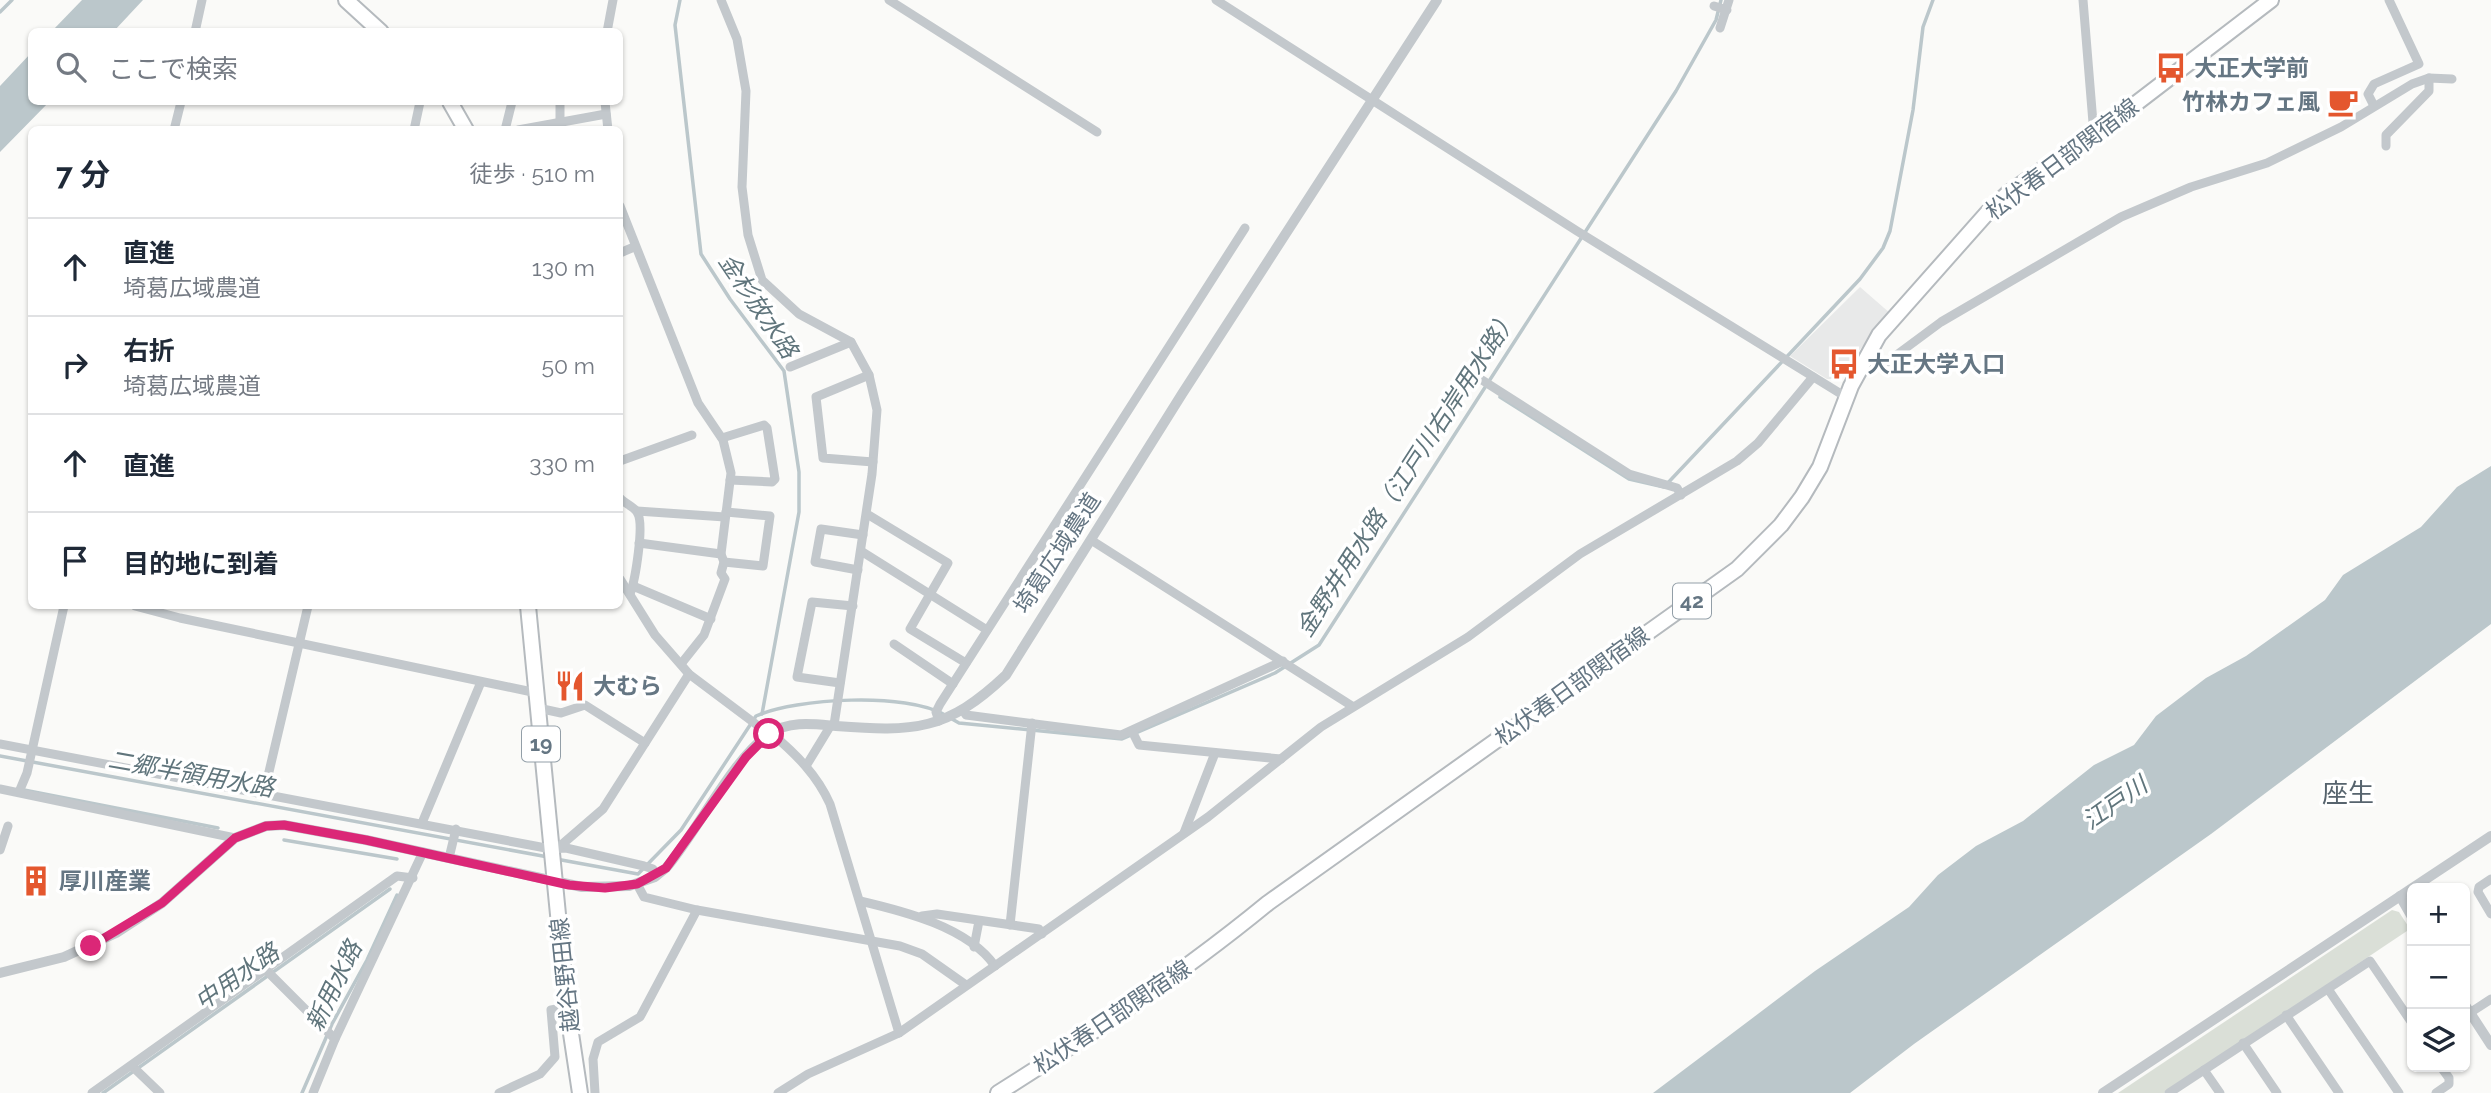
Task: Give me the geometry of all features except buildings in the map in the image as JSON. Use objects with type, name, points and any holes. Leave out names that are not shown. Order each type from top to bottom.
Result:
[{"type":"main road","points":[[346,0],[377,28]]},
{"type":"main road","name":"松伏春日部関宿線","points":[[998,1093],[1141,1001],[1215,947],[1268,903],[1737,569],[1782,525],[1802,497],[1820,467],[1846,397],[1880,335],[1988,212],[2007,194],[2094,135],[2271,0]]},
{"type":"main road","points":[[452,105],[465,126]]},
{"type":"main road","name":"越谷野田線","points":[[528,609],[555,848],[555,883],[567,1007],[580,1093]]},
{"type":"street","points":[[196,28],[202,0]]},
{"type":"street","points":[[608,28],[613,0]]},
{"type":"street","points":[[722,0],[737,39],[746,91],[742,187],[748,235],[762,280],[799,314],[851,342],[869,375],[877,411],[867,514],[832,725],[806,766]]},
{"type":"street","points":[[889,0],[1097,132]]},
{"type":"street","points":[[1216,0],[1589,238],[1846,397]]},
{"type":"street","name":"埼葛広域農道","points":[[770,733],[789,725],[892,730],[918,728],[938,712],[962,710],[1006,674],[1437,0]]},
{"type":"street","points":[[2082,0],[2094,135]]},
{"type":"street","points":[[2374,106],[2368,94],[2374,84],[2419,64],[2389,0]]},
{"type":"street","points":[[1714,6],[1728,5],[1720,28]]},
{"type":"street","points":[[2386,146],[2386,135],[2429,91],[2429,78]]},
{"type":"street","points":[[1887,362],[1941,322],[2091,232],[2191,187],[2267,163],[2342,127],[2412,84],[2429,78],[2452,79]]},
{"type":"street","points":[[175,126],[180,105]]},
{"type":"street","points":[[415,126],[419,105]]},
{"type":"street","points":[[506,126],[511,105]]},
{"type":"street","points":[[560,105],[560,122]]},
{"type":"street","points":[[605,105],[608,126]]},
{"type":"street","points":[[540,126],[606,114]]},
{"type":"street","points":[[623,214],[698,403],[722,438],[730,480],[721,573],[725,579],[704,635],[681,664]]},
{"type":"street","points":[[938,712],[966,663],[1245,229]]},
{"type":"street","points":[[623,252],[635,247]]},
{"type":"street","points":[[790,367],[851,342]]},
{"type":"street","points":[[869,375],[816,397],[823,458],[873,462]]},
{"type":"street","points":[[778,1093],[808,1074],[898,1032],[1183,834],[1352,706],[1468,637],[1580,554],[1737,461],[1758,443],[1813,377]]},
{"type":"street","points":[[1486,382],[1629,474],[1677,488],[1681,495]]},
{"type":"street","points":[[722,438],[764,425],[767,428],[775,479],[772,482],[730,480]]},
{"type":"street","points":[[623,460],[692,435]]},
{"type":"street","points":[[623,501],[637,511],[770,516],[763,566],[639,543]]},
{"type":"street","points":[[631,590],[639,543],[637,511]]},
{"type":"street","points":[[867,514],[948,563],[909,629],[966,663]]},
{"type":"street","points":[[858,570],[815,562],[821,529],[863,535]]},
{"type":"street","points":[[1091,540],[1352,706]]},
{"type":"street","points":[[861,551],[987,630]]},
{"type":"street","points":[[623,582],[631,590],[655,635],[689,674],[770,733],[806,766],[821,785],[830,804],[898,1032]]},
{"type":"street","points":[[631,590],[711,619]]},
{"type":"street","points":[[840,682],[797,677],[812,602],[853,606]]},
{"type":"street","points":[[19,792],[27,773],[63,609]]},
{"type":"street","points":[[146,609],[481,682],[537,701],[561,713],[585,705],[645,743]]},
{"type":"street","points":[[264,793],[307,609]]},
{"type":"street","points":[[894,644],[953,684]]},
{"type":"street","points":[[962,710],[967,715],[1122,735],[1284,662]]},
{"type":"street","points":[[555,848],[603,809],[689,674]]},
{"type":"street","points":[[422,823],[481,682]]},
{"type":"street","points":[[1010,925],[1032,723]]},
{"type":"street","points":[[1132,731],[1139,745],[1281,759]]},
{"type":"street","points":[[0,973],[64,957],[116,933],[162,903],[235,838],[252,829],[284,825],[424,852],[450,853],[555,883],[605,888],[637,884],[655,877],[672,861],[746,757],[770,733]]},
{"type":"street","points":[[0,744],[644,866],[653,869],[655,877]]},
{"type":"street","points":[[1183,834],[1215,753]]},
{"type":"street","points":[[0,789],[235,838]]},
{"type":"street","points":[[0,850],[8,826]]},
{"type":"street","points":[[450,853],[455,832]]},
{"type":"street","points":[[2103,1093],[2491,836]]},
{"type":"street","points":[[313,1093],[335,1039],[424,852]]},
{"type":"street","points":[[92,1093],[397,876],[413,878]]},
{"type":"street","points":[[2491,879],[2479,887],[2478,892],[2491,914]]},
{"type":"street","points":[[637,884],[643,897],[697,910],[872,940],[922,954],[965,985]]},
{"type":"street","points":[[2400,896],[2407,908]]},
{"type":"street","points":[[860,901],[920,916],[974,947],[995,966]]},
{"type":"street","points":[[595,1093],[593,1059],[597,1042],[640,1017],[697,910]]},
{"type":"street","points":[[920,916],[937,915],[1039,929],[1042,934]]},
{"type":"street","points":[[974,947],[979,921]]},
{"type":"street","points":[[2169,1093],[2370,961],[2407,1016]]},
{"type":"street","points":[[265,969],[335,1039]]},
{"type":"street","points":[[2328,989],[2399,1093]]},
{"type":"street","points":[[2470,1009],[2491,999]]},
{"type":"street","points":[[499,1093],[540,1073],[555,1057],[551,1010],[567,1007]]},
{"type":"street","points":[[2286,1016],[2339,1093]]},
{"type":"street","points":[[2470,1016],[2491,1045]]},
{"type":"street","points":[[2243,1043],[2277,1093]]},
{"type":"street","points":[[132,1066],[160,1093]]},
{"type":"street","points":[[2204,1070],[2220,1093]]},
{"type":"street","points":[[2436,1093],[2449,1084],[2445,1072]]},
{"type":"shaded area","points":[[1860,287],[1891,314],[1834,379],[1827,379],[1790,356]]},
{"type":"shaded area","points":[[2392,910],[2399,912],[2407,924],[2407,931],[2164,1093],[2118,1093]]},
{"type":"water","points":[[82,0],[143,0],[117,28],[55,28]]},
{"type":"water","points":[[28,56],[28,105],[46,105],[0,152],[0,86]]},
{"type":"water","name":"江戸川","points":[[2491,466],[2491,624],[2211,834],[1914,1044],[1850,1093],[1653,1093],[1815,971],[1909,907],[1938,875],[1976,846],[2023,821],[2094,765],[2134,745],[2156,716],[2206,678],[2246,656],[2325,600],[2343,575],[2421,527],[2457,487]]},
{"type":"waterway","points":[[0,12],[12,0]]},
{"type":"waterway","name":"金杉放水路","points":[[680,0],[675,25],[701,254],[730,299],[784,371],[799,472],[799,512],[762,714]]},
{"type":"waterway","name":"金野井用水路（江戸川右岸用水路）","points":[[952,719],[959,723],[1122,739],[1275,673],[1319,645],[1676,91],[1716,20],[1721,0]]},
{"type":"waterway","points":[[1500,397],[1629,479],[1664,487],[1860,279],[1883,248],[1890,231],[1913,110],[1923,27],[1933,0]]},
{"type":"waterway","name":"金野井用水路（江戸川右岸用水路）","points":[[556,859],[638,874],[681,830],[756,716],[797,705],[851,700],[905,703],[945,715]]},
{"type":"waterway","name":"二郷半領用水路","points":[[0,756],[548,857]]},
{"type":"waterway","points":[[24,790],[218,828]]},
{"type":"waterway","points":[[284,840],[397,859]]},
{"type":"waterway","name":"中用水路","points":[[103,1093],[390,889]]},
{"type":"waterway","name":"新用水路","points":[[302,1093],[332,1024],[367,960],[397,895]]},
{"type":"place","name":"大正大学前","points":[[2171,68]]},
{"type":"place","name":"竹林カフェ風","points":[[2343,102]]},
{"type":"place","name":"大正大学入口","points":[[1844,364]]},
{"type":"place","name":"大むら","points":[[570,686]]},
{"type":"place","name":"厚川産業","points":[[36,881]]},
{"type":"district","name":"座生","points":[[2348,793]]},
{"type":"route","points":[[91,946],[162,903],[235,838],[252,829],[266,826],[284,825],[366,840],[582,887],[629,886],[648,881],[672,861],[746,757],[769,734]]}]
